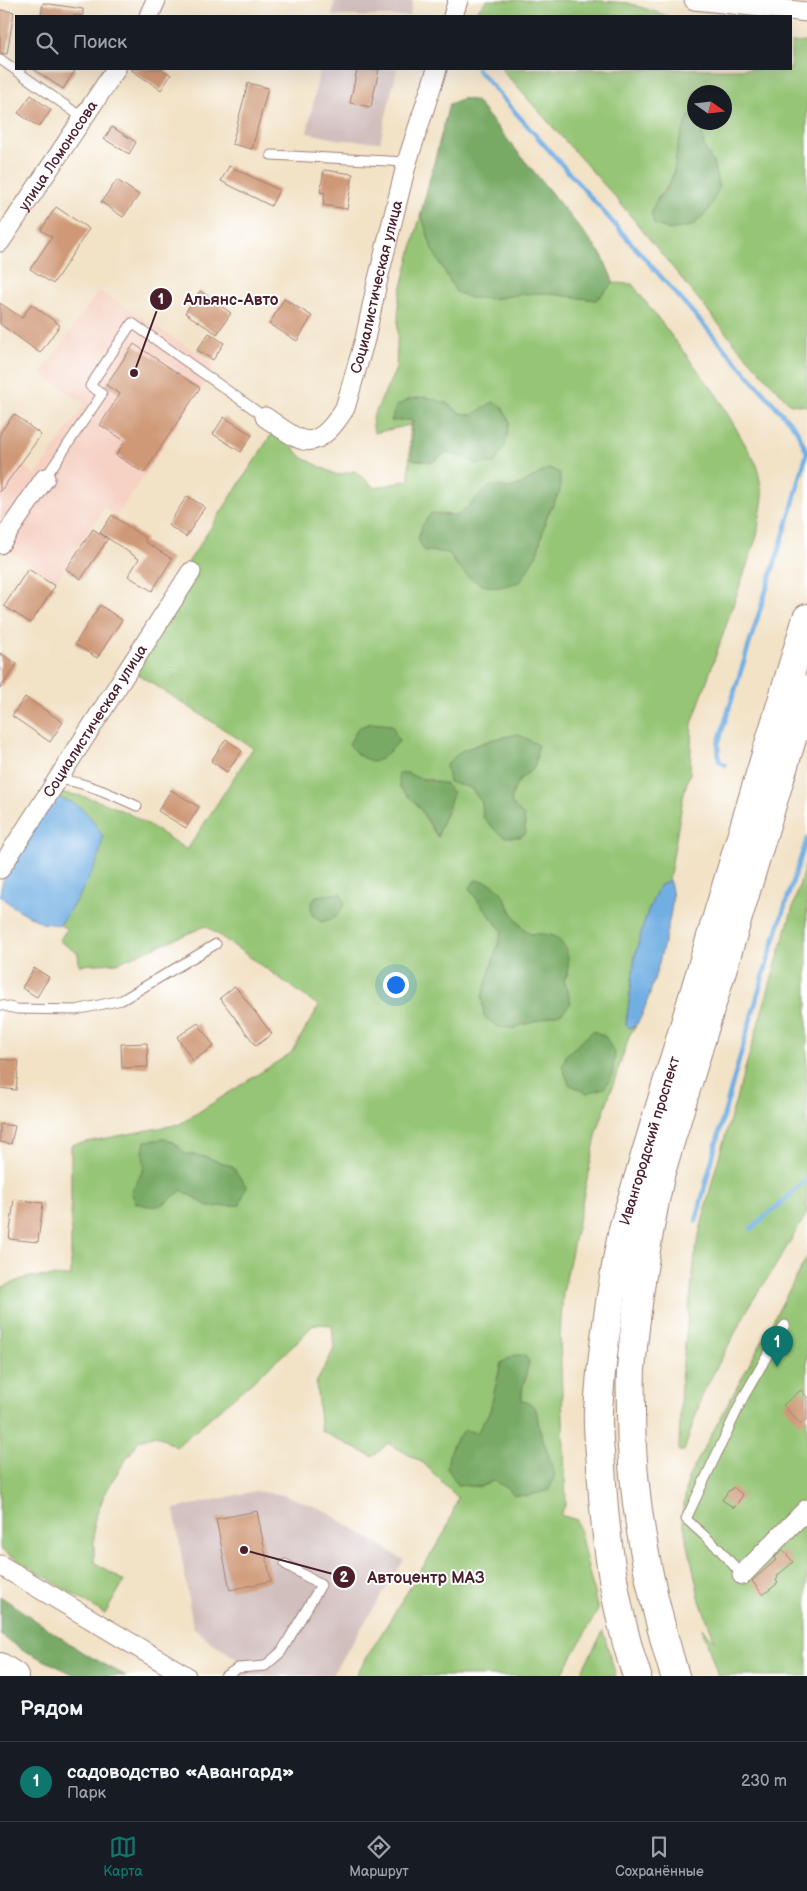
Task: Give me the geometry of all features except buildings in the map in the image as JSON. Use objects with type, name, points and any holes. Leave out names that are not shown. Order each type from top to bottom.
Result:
[{"type":"main road","name":"Ивангородский проспект","points":[[637,1676],[628,1651],[611,1575],[598,1412],[605,1334],[613,1280],[623,1229],[807,618]]},
{"type":"main road","name":"Ивангородский проспект","points":[[675,1676],[647,1572],[636,1509],[631,1439],[630,1371],[647,1238],[661,1172],[807,689]]},
{"type":"main road","points":[[0,1667],[14,1676]]},
{"type":"street","points":[[149,15],[156,0]]},
{"type":"street","points":[[453,15],[458,0]]},
{"type":"street","points":[[694,0],[807,12]]},
{"type":"street","name":"улица Ломоносова","points":[[2,233],[115,70]]},
{"type":"street","name":"Социалистическая улица","points":[[265,417],[303,441],[318,439],[339,418],[345,408],[364,339],[407,162],[437,70]]},
{"type":"street","points":[[0,544],[45,478]]},
{"type":"street","name":"Социалистическая улица","points":[[0,869],[191,572]]},
{"type":"street","points":[[742,1576],[807,1508]]},
{"type":"street","points":[[0,1566],[186,1676]]},
{"type":"lane","points":[[0,59],[15,70]]},
{"type":"lane","points":[[15,70],[83,118]]},
{"type":"lane","points":[[271,155],[407,162]]},
{"type":"lane","points":[[45,478],[102,394],[90,386],[132,323],[265,417]]},
{"type":"lane","points":[[59,779],[99,788],[137,806]]},
{"type":"lane","points":[[0,1005],[17,1009],[76,1010],[122,1000],[216,944]]},
{"type":"lane","points":[[742,1576],[719,1549],[686,1519],[744,1396],[785,1325]]},
{"type":"lane","points":[[225,1676],[238,1668],[265,1666],[281,1652],[321,1585],[285,1564]]},
{"type":"shaded area","points":[[335,0],[413,0],[410,15],[332,15]]},
{"type":"shaded area","points":[[320,70],[397,70],[380,142],[342,140],[307,133]]},
{"type":"shaded area","points":[[99,290],[213,363],[206,382],[117,516],[104,508],[56,581],[0,544],[0,450],[36,475],[85,404],[41,374]]},
{"type":"shaded area","points":[[255,1491],[284,1495],[322,1509],[404,1560],[331,1676],[239,1676],[236,1658],[212,1643],[193,1627],[174,1509]]},
{"type":"green space","points":[[487,0],[592,0],[628,3],[665,15],[476,15],[479,8]]},
{"type":"green space","points":[[807,42],[807,406],[790,404],[730,338],[616,198],[502,70],[792,70],[792,43]],"holes":[[[687,85],[732,85],[732,130],[702,130],[704,147],[713,163],[651,215],[657,199],[669,184],[676,166],[678,148],[687,122]]]},
{"type":"green space","points":[[463,98],[476,101],[602,255],[614,283],[596,300],[544,293],[520,294],[494,299],[470,298],[456,292],[432,249],[421,213],[449,104]]},
{"type":"green space","points":[[687,121],[687,130],[702,130],[704,147],[713,162],[719,188],[708,211],[692,226],[670,230],[654,224],[652,211],[656,201],[670,183],[681,136]]},
{"type":"green space","points":[[421,213],[432,249],[494,299],[520,294],[545,293],[596,300],[614,283],[632,284],[716,394],[757,465],[763,498],[757,536],[692,724],[690,773],[684,792],[669,880],[660,886],[645,919],[635,956],[626,1025],[629,1028],[636,1026],[630,1034],[597,1132],[563,1293],[560,1336],[566,1504],[560,1515],[577,1520],[598,1610],[561,1676],[355,1676],[446,1530],[458,1498],[423,1463],[388,1443],[373,1457],[321,1431],[316,1383],[334,1349],[332,1325],[314,1324],[291,1348],[176,1447],[156,1435],[139,1440],[106,1490],[94,1522],[94,1562],[124,1581],[105,1614],[0,1549],[0,1288],[27,1277],[71,1276],[71,1145],[180,1124],[291,1053],[319,1006],[206,926],[117,963],[79,965],[78,953],[59,941],[67,929],[60,925],[81,893],[72,802],[58,798],[61,793],[95,800],[112,806],[143,822],[187,850],[253,748],[122,664],[275,429],[303,458],[337,475],[355,471],[375,488],[409,480],[410,425],[374,433],[372,419],[396,369],[399,298]],"holes":[[[446,403],[460,413],[472,415],[478,464],[460,456],[446,453],[432,462],[412,459],[412,420]],[[549,468],[560,491],[547,516],[537,554],[454,563],[449,553],[445,514],[456,516],[491,486],[510,488],[522,484]],[[494,739],[535,767],[524,775],[515,786],[511,804],[483,817],[482,803],[471,788],[461,751]],[[407,773],[418,778],[433,780],[450,808],[442,821],[437,837],[419,807],[400,788]],[[470,888],[506,900],[515,919],[530,934],[552,935],[568,974],[564,980],[571,1003],[513,1028],[484,1017],[482,997],[502,931]],[[175,1143],[186,1154],[206,1157],[209,1207],[182,1190],[165,1203],[136,1185],[144,1168]],[[501,1363],[527,1376],[521,1389],[522,1400],[531,1404],[536,1409],[539,1427],[555,1475],[506,1487],[493,1481],[480,1487],[465,1431],[477,1433],[490,1411]]]},
{"type":"green space","points":[[426,397],[446,403],[460,413],[472,415],[493,402],[502,406],[510,422],[505,446],[494,463],[478,464],[460,456],[446,453],[432,462],[412,459],[412,420],[391,421],[396,406],[410,399]]},
{"type":"green space","points":[[549,468],[560,473],[560,491],[547,516],[537,554],[520,582],[499,587],[485,586],[467,575],[449,553],[424,551],[418,539],[422,526],[431,513],[456,516],[491,486],[510,488],[522,484]]},
{"type":"green space","points":[[371,723],[392,725],[399,742],[381,759],[373,762],[358,755],[349,744],[358,728]]},
{"type":"green space","points":[[518,734],[538,745],[535,767],[518,782],[511,803],[524,816],[526,833],[520,837],[505,837],[497,832],[483,817],[482,803],[471,788],[449,782],[446,765],[461,751],[494,739]]},
{"type":"green space","points":[[407,773],[418,778],[446,784],[453,793],[438,837],[419,807],[400,788],[398,774]]},
{"type":"green space","points":[[807,859],[807,1213],[751,1303],[703,1393],[684,1451],[679,1451],[681,1379],[696,1247],[714,1174]]},
{"type":"green space","points":[[475,880],[493,884],[498,888],[517,921],[530,934],[551,935],[563,944],[568,956],[568,968],[564,980],[571,1003],[562,1013],[513,1028],[498,1027],[484,1017],[482,997],[502,931],[473,894],[470,888]]},
{"type":"green space","points":[[341,893],[345,904],[335,918],[321,922],[312,915],[311,905],[316,896]]},
{"type":"green space","points":[[593,1031],[605,1036],[615,1054],[612,1076],[604,1088],[587,1093],[569,1084],[562,1067],[566,1055]]},
{"type":"green space","points":[[165,1139],[175,1143],[186,1154],[206,1157],[232,1166],[246,1186],[240,1205],[209,1207],[182,1190],[161,1205],[151,1206],[136,1203],[131,1192],[144,1168],[143,1152],[145,1141]]},
{"type":"green space","points":[[807,1257],[807,1676],[718,1676],[702,1628],[715,1641],[700,1601],[682,1517],[688,1478]]},
{"type":"green space","points":[[515,1355],[524,1355],[529,1361],[522,1390],[522,1400],[531,1404],[536,1409],[539,1427],[555,1475],[549,1490],[528,1496],[514,1495],[506,1487],[493,1481],[480,1487],[458,1485],[447,1468],[452,1447],[465,1430],[477,1433],[490,1411],[501,1363]]},
{"type":"green space","points":[[0,1596],[82,1652],[126,1676],[77,1676],[23,1650],[0,1635]]},
{"type":"green space","points":[[603,1631],[616,1676],[579,1676]]},
{"type":"water","points":[[58,798],[80,807],[90,816],[103,837],[98,860],[81,893],[60,925],[42,923],[12,906],[0,895],[6,874],[12,862],[50,804]]},
{"type":"water","points":[[669,880],[672,891],[671,913],[658,967],[641,1018],[636,1025],[629,1028],[626,1025],[635,956],[645,919],[659,886]]},
{"type":"waterway","points":[[478,70],[796,429],[807,452],[791,511],[718,744],[719,761],[725,765]]},
{"type":"waterway","points":[[696,1221],[748,1028],[776,933],[807,839]]},
{"type":"waterway","points":[[751,1229],[807,1178]]},
{"type":"place","name":"Альянс-Авто","points":[[134,373]]},
{"type":"place","name":"садоводство «Авангард»","points":[[777,1367]]},
{"type":"place","name":"Автоцентр МАЗ","points":[[244,1550]]}]
